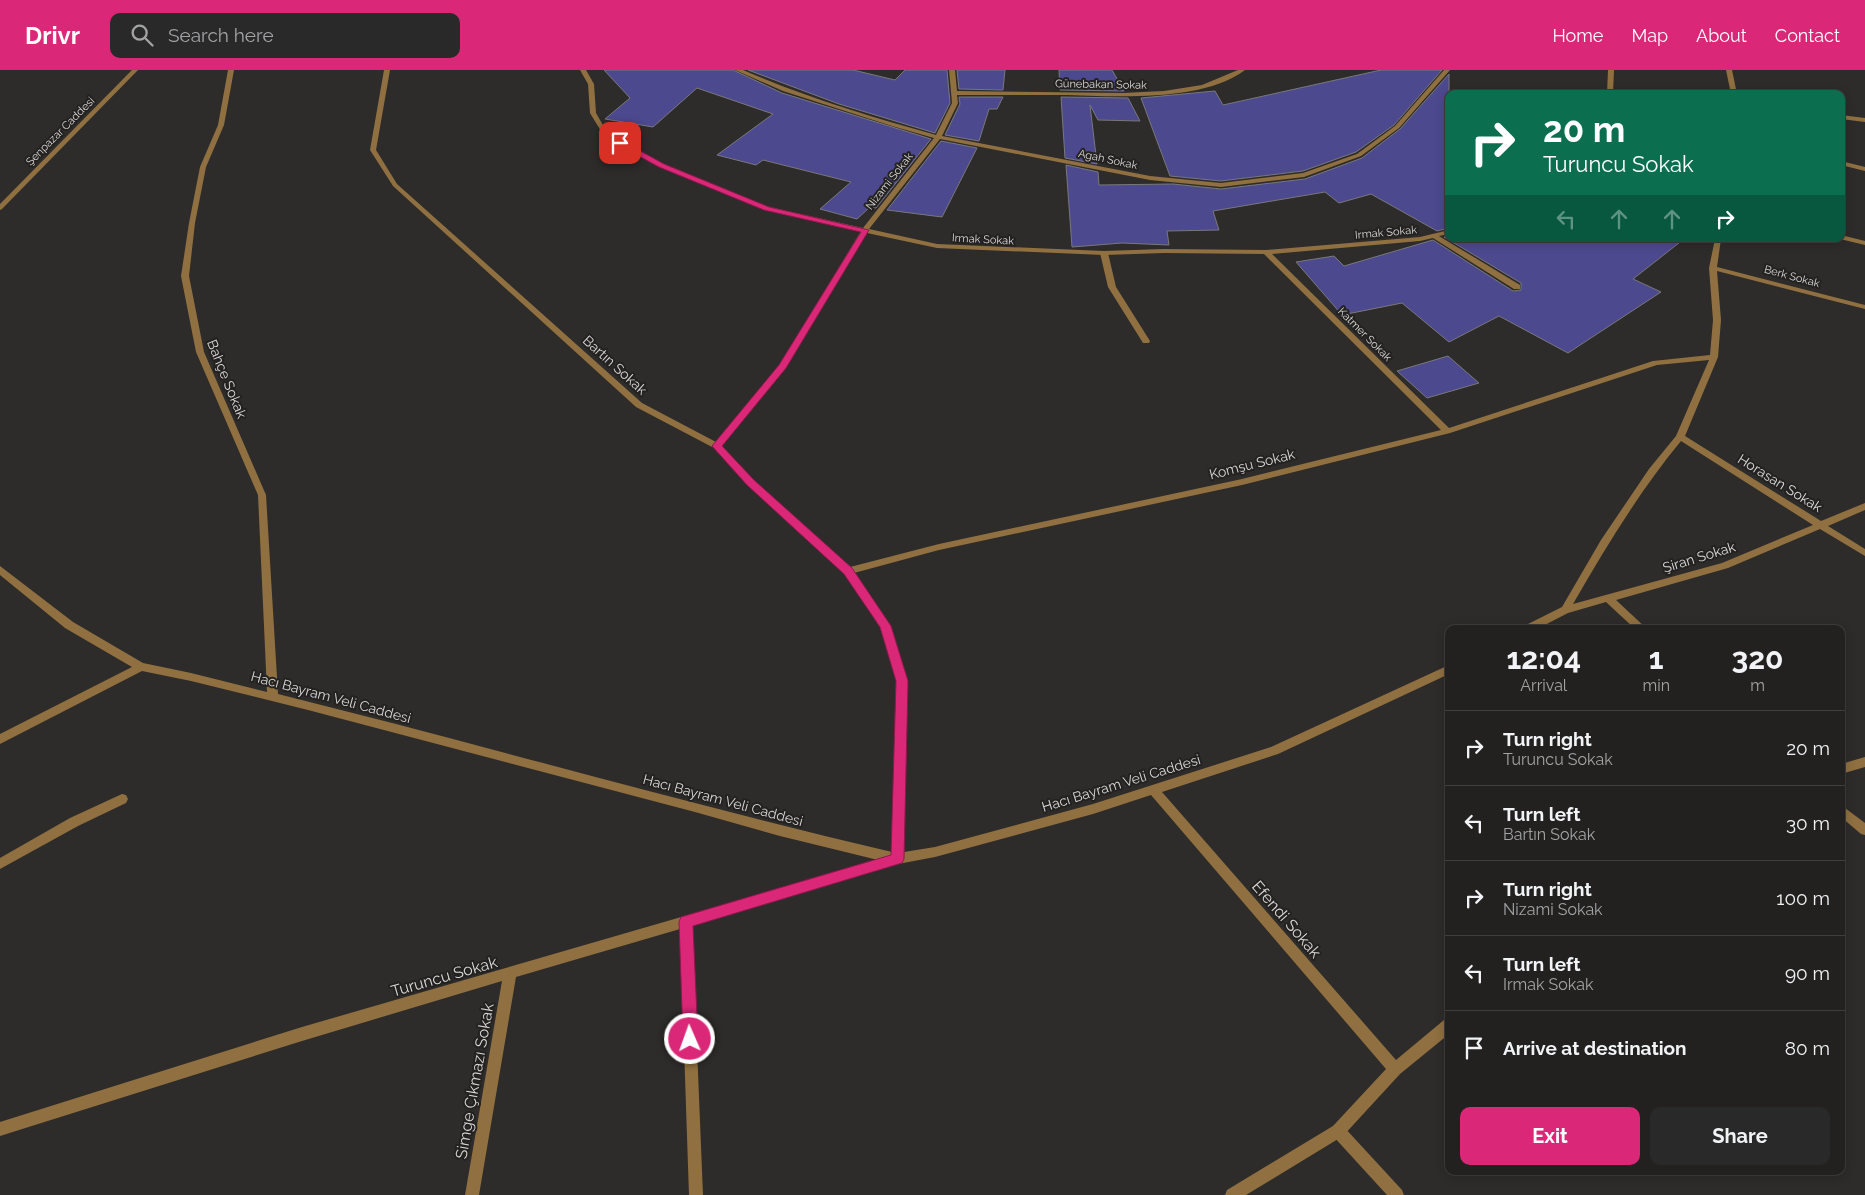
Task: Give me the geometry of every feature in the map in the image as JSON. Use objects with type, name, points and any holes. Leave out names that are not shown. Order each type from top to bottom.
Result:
[{"type":"street","name":"Şenpazar Caddesi","points":[[0,208],[135,70]]},
{"type":"street","name":"Bahçe Sokak","points":[[231,70],[221,126],[203,167],[192,224],[185,276],[200,352],[262,495],[273,697]]},
{"type":"street","name":"Bartın Sokak","points":[[387,70],[373,150],[395,185],[639,405],[717,446],[750,482],[848,571],[885,626],[902,681],[898,859]]},
{"type":"street","name":"Irmak Sokak","points":[[583,70],[591,84],[593,113],[606,135],[662,165],[767,209],[937,246],[1104,253],[1164,251],[1266,252],[1420,239],[1445,233]]},
{"type":"street","name":"Agah Sokak","points":[[738,70],[785,90],[894,126],[938,137],[1150,178],[1221,185],[1304,175],[1359,156],[1397,127],[1447,70]]},
{"type":"street","name":"Nizami Sokak","points":[[717,446],[783,366],[865,230],[938,137],[955,103],[952,70]]},
{"type":"street","name":"Günebakan Sokak","points":[[955,93],[1148,95],[1183,92],[1208,85],[1242,70]]},
{"type":"street","points":[[1610,90],[1611,70]]},
{"type":"street","points":[[1729,70],[1733,90]]},
{"type":"street","points":[[1845,118],[1865,120]]},
{"type":"street","points":[[1845,164],[1865,169]]},
{"type":"street","points":[[1434,236],[1517,287]]},
{"type":"street","points":[[1845,238],[1865,243]]},
{"type":"street","points":[[1536,625],[1565,610],[1604,542],[1652,471],[1680,436],[1714,357],[1717,320],[1713,268],[1717,242]]},
{"type":"street","name":"Katmer Sokak","points":[[1266,252],[1447,431]]},
{"type":"street","points":[[1104,253],[1112,287],[1146,341]]},
{"type":"street","name":"Berk Sokak","points":[[1713,268],[1865,307]]},
{"type":"street","name":"Komşu Sokak","points":[[848,571],[940,547],[1242,482],[1447,431],[1656,363],[1714,357]]},
{"type":"street","name":"Horasan Sokak","points":[[1680,436],[1865,553]]},
{"type":"street","name":"Şiran Sokak","points":[[1565,610],[1725,566],[1865,506]]},
{"type":"street","name":"Hacı Bayram Veli Caddesi","points":[[0,570],[69,625],[141,667],[273,697],[780,831],[898,859],[935,852],[1074,814],[1274,751],[1445,671]]},
{"type":"street","points":[[1608,598],[1638,625]]},
{"type":"street","points":[[0,739],[141,667]]},
{"type":"street","points":[[1845,768],[1865,762]]},
{"type":"street","name":"Efendi Sokak","points":[[1154,790],[1395,1069]]},
{"type":"street","points":[[0,864],[74,822],[122,800]]},
{"type":"street","points":[[1845,813],[1865,830]]},
{"type":"street","name":"Turuncu Sokak","points":[[0,1129],[302,1034],[898,859]]},
{"type":"street","points":[[686,922],[696,1195]]},
{"type":"street","name":"Simge Çıkmazı Sokak","points":[[472,1195],[510,974]]},
{"type":"street","points":[[1232,1195],[1338,1130],[1395,1069],[1445,1028]]},
{"type":"street","points":[[1338,1130],[1397,1195]]},
{"type":"building","points":[[604,70],[733,70],[782,93],[931,139],[876,208],[870,207],[857,219],[820,209],[851,182],[763,160],[756,165],[717,155],[773,114],[697,88],[653,127],[605,119],[630,98]]},
{"type":"building","points":[[748,70],[853,70],[895,80],[905,70],[947,70],[950,103],[935,133],[839,104]]},
{"type":"building","points":[[957,70],[1005,70],[1003,90],[959,89]]},
{"type":"building","points":[[1059,70],[1112,70],[1124,91],[1060,90]]},
{"type":"building","points":[[1381,70],[1442,70],[1394,125],[1356,152],[1303,171],[1221,181],[1170,176],[1141,98],[1215,91],[1223,105]]},
{"type":"building","points":[[1449,74],[1449,90],[1445,90],[1445,229],[1437,231],[1371,194],[1339,203],[1325,192],[1213,211],[1219,230],[1167,231],[1169,245],[1122,243],[1072,247],[1066,165],[1098,172],[1099,185],[1173,184],[1221,189],[1305,179],[1362,158],[1400,129]]},
{"type":"building","points":[[959,97],[1003,97],[997,109],[989,109],[979,141],[945,135],[960,104]]},
{"type":"building","points":[[1061,97],[1128,98],[1140,121],[1098,120],[1090,105],[1097,164],[1065,158]]},
{"type":"building","points":[[941,141],[977,148],[942,217],[887,210]]},
{"type":"building","points":[[1433,240],[1513,291],[1521,290],[1521,283],[1452,242],[1680,242],[1633,279],[1661,292],[1568,353],[1499,316],[1449,342],[1402,303],[1342,315],[1296,262],[1334,256],[1344,266]]},
{"type":"building","points":[[1448,356],[1479,383],[1427,398],[1397,371]]},
{"type":"route","points":[[620,143],[662,165],[767,209],[865,230],[783,366],[717,446],[750,482],[848,571],[885,626],[902,681],[898,859],[686,922],[690,1039]]}]
